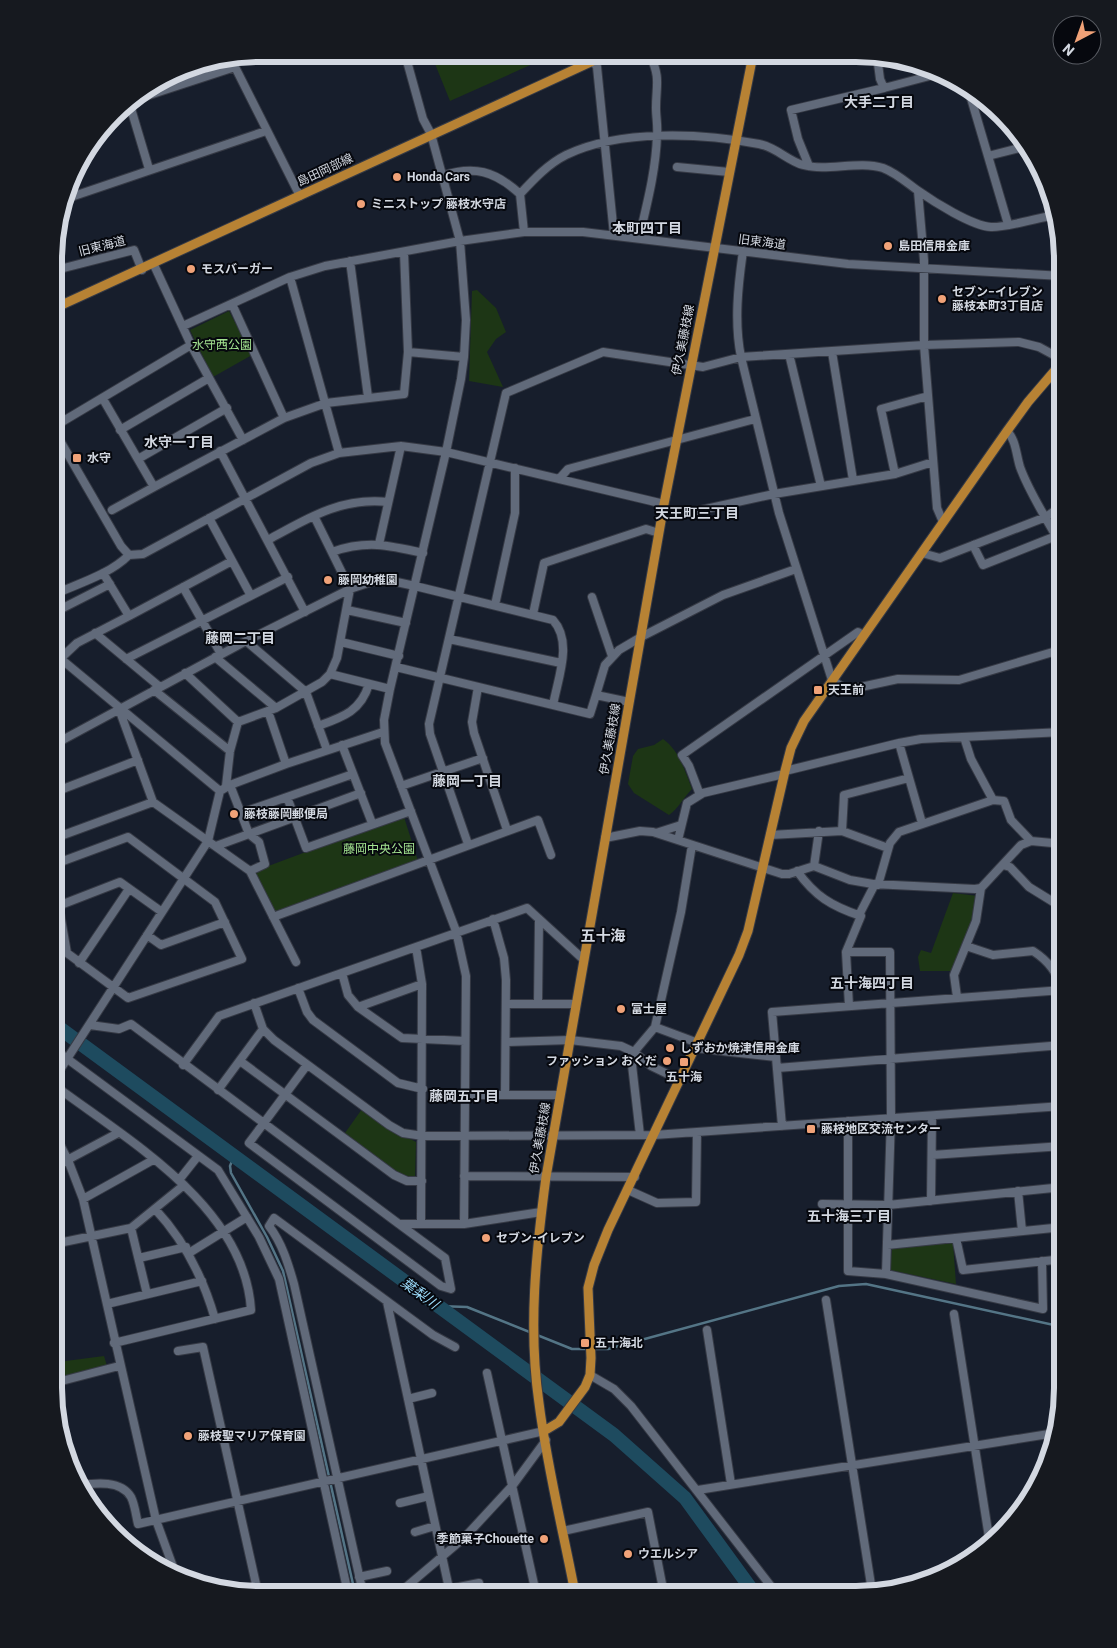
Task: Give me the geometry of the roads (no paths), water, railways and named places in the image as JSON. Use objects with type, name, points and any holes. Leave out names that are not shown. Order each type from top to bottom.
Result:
[{"type":"main road","name":"島田岡部線","points":[[62,305],[154,265],[431,134],[591,62]]},
{"type":"main road","name":"伊久美藤枝線","points":[[573,1586],[538,1403],[533,1324],[535,1269],[546,1177],[664,504],[752,62]]},
{"type":"main road","points":[[545,1435],[559,1422],[585,1387],[590,1375],[589,1280],[608,1230],[739,955],[748,931],[791,748],[804,722],[832,680],[1028,402],[1054,371]]},
{"type":"street","points":[[406,62],[423,119],[431,134],[460,241],[466,320],[461,379],[423,553],[390,689],[383,732],[385,743],[456,931],[466,976],[464,1224]]},
{"type":"street","points":[[594,62],[597,67],[614,235]]},
{"type":"street","points":[[639,238],[654,175],[658,84],[657,70],[653,62]]},
{"type":"street","points":[[234,64],[300,196]]},
{"type":"street","points":[[878,64],[880,79],[884,88]]},
{"type":"street","points":[[154,94],[235,67]]},
{"type":"street","points":[[809,166],[798,139],[792,110],[928,76]]},
{"type":"street","points":[[971,99],[1008,224]]},
{"type":"street","points":[[132,110],[148,169]]},
{"type":"street","points":[[73,196],[148,169],[266,131]]},
{"type":"street","points":[[520,194],[541,172],[566,156],[605,143],[657,134],[760,144],[778,151],[794,161],[809,166],[881,167],[900,176],[918,190],[980,225],[993,228],[1049,216]]},
{"type":"street","points":[[988,156],[1019,148]]},
{"type":"street","points":[[677,167],[729,172]]},
{"type":"street","points":[[442,176],[459,170],[473,169],[504,179],[520,194],[524,232]]},
{"type":"street","points":[[918,190],[923,269],[924,345],[937,508],[943,522]]},
{"type":"street","name":"旧東海道","points":[[183,326],[290,277],[350,261],[460,241],[524,232],[575,232],[614,235],[714,248],[923,269],[1054,276]]},
{"type":"street","name":"旧東海道","points":[[62,268],[134,250],[142,270]]},
{"type":"street","points":[[743,251],[738,286],[738,343],[774,494],[832,680],[847,690],[898,679],[959,680],[1054,651]]},
{"type":"street","points":[[112,510],[284,418],[326,403],[404,394],[408,352],[404,252]]},
{"type":"street","points":[[350,261],[368,397]]},
{"type":"street","points":[[154,265],[191,345],[243,440]]},
{"type":"street","points":[[290,277],[339,453]]},
{"type":"street","points":[[232,304],[284,418]]},
{"type":"street","points":[[468,844],[442,772],[430,734],[429,724],[457,596],[506,392],[604,352],[702,367],[741,357],[924,345],[1019,342],[1039,347],[1054,355]]},
{"type":"street","points":[[62,422],[191,345]]},
{"type":"street","points":[[408,352],[464,357]]},
{"type":"street","points":[[832,352],[853,480]]},
{"type":"street","points":[[789,354],[821,486]]},
{"type":"street","points":[[120,430],[209,378]]},
{"type":"street","points":[[895,474],[881,409],[928,396]]},
{"type":"street","points":[[103,399],[154,487]]},
{"type":"street","points":[[138,459],[226,408]]},
{"type":"street","points":[[559,479],[568,469],[755,419]]},
{"type":"street","points":[[1007,432],[1013,437],[1020,467],[1054,532]]},
{"type":"street","points":[[62,444],[121,546],[129,555]]},
{"type":"street","points":[[379,544],[402,446]]},
{"type":"street","points":[[62,591],[103,573],[122,562],[129,555],[143,554],[311,463],[339,453],[402,446],[446,452],[664,504]]},
{"type":"street","points":[[220,451],[305,612]]},
{"type":"street","points":[[678,515],[774,494],[895,474],[933,462]]},
{"type":"street","points":[[495,605],[515,513],[515,468]]},
{"type":"street","points":[[268,540],[333,506],[350,503],[388,502]]},
{"type":"street","points":[[922,553],[940,558],[1046,517],[1054,511]]},
{"type":"street","points":[[238,722],[276,708],[306,692],[330,674],[341,642],[350,589],[314,516]]},
{"type":"street","points":[[209,518],[250,594]]},
{"type":"street","points":[[533,614],[544,563],[646,529],[659,533]]},
{"type":"street","points":[[973,545],[983,565],[1054,537]]},
{"type":"street","points":[[332,552],[350,546],[379,544],[423,553]]},
{"type":"street","points":[[62,653],[95,633],[232,561]]},
{"type":"street","points":[[396,668],[590,714],[605,665],[612,656],[641,637],[723,595],[796,568]]},
{"type":"street","points":[[103,573],[129,616]]},
{"type":"street","points":[[126,659],[250,594],[288,577]]},
{"type":"street","points":[[62,740],[185,673],[350,589],[383,581],[415,586],[553,620],[560,627],[564,649],[553,705]]},
{"type":"street","points":[[62,608],[110,584]]},
{"type":"street","points":[[183,587],[218,656],[276,708]]},
{"type":"street","points":[[592,597],[612,656]]},
{"type":"street","points":[[347,610],[406,623]]},
{"type":"street","points":[[700,795],[689,766],[682,755],[858,632],[864,635]]},
{"type":"street","points":[[95,633],[230,752]]},
{"type":"street","points":[[449,639],[561,663]]},
{"type":"street","points":[[246,641],[306,692],[327,750]]},
{"type":"street","points":[[341,642],[399,656]]},
{"type":"street","points":[[62,660],[119,709],[225,787],[241,813],[249,834],[259,842],[266,864],[250,871]]},
{"type":"street","points":[[185,673],[238,722]]},
{"type":"street","points":[[330,674],[390,689]]},
{"type":"street","points":[[318,726],[349,714],[362,700],[369,684]]},
{"type":"street","points":[[478,687],[472,722],[482,758],[507,830]]},
{"type":"street","points":[[596,696],[629,702]]},
{"type":"street","points":[[119,709],[153,802],[250,871],[296,962]]},
{"type":"street","points":[[268,711],[286,764]]},
{"type":"street","points":[[62,1067],[184,878],[212,844],[225,787],[230,752],[238,722]]},
{"type":"street","points":[[225,787],[286,764],[383,732]]},
{"type":"street","points":[[678,840],[687,803],[700,795],[899,743],[964,737],[1054,732]]},
{"type":"street","points":[[964,737],[970,759],[993,800]]},
{"type":"street","points":[[899,743],[922,824]]},
{"type":"street","points":[[342,745],[372,824]]},
{"type":"street","points":[[402,786],[482,758]]},
{"type":"street","points":[[62,789],[138,760]]},
{"type":"street","points":[[241,813],[353,774]]},
{"type":"street","points":[[842,831],[844,795],[909,778]]},
{"type":"street","points":[[212,844],[249,834],[361,793]]},
{"type":"street","points":[[287,797],[306,848],[411,811]]},
{"type":"street","points":[[849,1006],[846,952],[861,916],[859,915],[876,885],[888,848],[899,832],[975,808],[993,800],[1004,801],[1011,820],[1030,841]]},
{"type":"street","points":[[62,835],[153,802]]},
{"type":"street","points":[[273,917],[468,844],[538,820],[551,855]]},
{"type":"street","points":[[656,833],[681,825]]},
{"type":"street","points":[[605,838],[640,831],[656,833],[782,874],[814,866],[850,880],[876,885],[974,890],[981,888],[1021,846],[1030,841],[1054,843]]},
{"type":"street","points":[[814,866],[820,831]]},
{"type":"street","points":[[770,836],[820,831],[842,831],[888,848]]},
{"type":"street","points":[[62,861],[128,837],[215,902],[242,959],[128,998],[67,954],[62,927]]},
{"type":"street","points":[[640,1136],[634,1079],[634,1052],[656,1027],[681,912],[692,845]]},
{"type":"street","points":[[1003,865],[1010,867],[1029,887],[1054,902]]},
{"type":"street","points":[[797,871],[808,886],[832,906],[859,915]]},
{"type":"street","points":[[62,904],[120,882],[162,912]]},
{"type":"street","points":[[957,997],[954,975],[976,921],[981,888]]},
{"type":"street","points":[[80,963],[129,889]]},
{"type":"street","points":[[183,1064],[219,1016],[416,947],[456,931],[527,908],[584,960]]},
{"type":"street","points":[[493,919],[504,958],[506,1004],[505,1095]]},
{"type":"street","points":[[538,1004],[539,919]]},
{"type":"street","points":[[147,935],[161,945],[225,922]]},
{"type":"street","points":[[966,946],[993,955],[1033,951],[1054,971]]},
{"type":"street","points":[[416,947],[422,984],[423,1136],[421,1223]]},
{"type":"street","points":[[846,952],[890,952],[891,1117],[886,1274]]},
{"type":"street","points":[[342,972],[348,995],[358,1007],[402,1038],[465,1041]]},
{"type":"street","points":[[358,1007],[422,984]]},
{"type":"street","points":[[298,988],[307,1012],[313,1020],[398,1083],[423,1088]]},
{"type":"street","points":[[782,1126],[772,1012],[1054,991]]},
{"type":"street","points":[[254,1003],[263,1029],[307,1065],[389,1125],[403,1132],[423,1136],[640,1136],[1054,1107]]},
{"type":"street","points":[[506,1004],[576,1004]]},
{"type":"street","points":[[90,1025],[119,1029],[131,1024],[183,1064],[218,1090],[264,1124],[445,1258],[451,1289],[441,1286],[249,1143],[264,1124],[307,1065]]},
{"type":"street","points":[[656,1027],[696,1046],[776,1057]]},
{"type":"street","points":[[218,1090],[263,1029]]},
{"type":"street","points":[[506,1042],[570,1040],[609,1044],[634,1052],[651,1066],[680,1080]]},
{"type":"street","points":[[777,1068],[1054,1046]]},
{"type":"street","points":[[62,1055],[210,1163],[223,1176],[273,1262],[346,1586]]},
{"type":"street","points":[[240,1061],[394,1175],[407,1181],[422,1181]]},
{"type":"street","points":[[62,1091],[181,1182],[200,1201],[224,1233],[244,1270],[250,1293],[251,1310],[114,1343]]},
{"type":"street","points":[[464,1095],[560,1095]]},
{"type":"street","points":[[931,1201],[932,1116]]},
{"type":"street","points":[[848,1121],[848,1271],[886,1274],[1043,1309],[1042,1261]]},
{"type":"street","points":[[628,1190],[657,1203],[696,1202],[697,1132]]},
{"type":"street","points":[[62,1163],[118,1133]]},
{"type":"street","points":[[932,1155],[1054,1147]]},
{"type":"street","points":[[62,1148],[83,1199],[119,1366],[156,1520],[172,1565]]},
{"type":"street","points":[[62,1242],[131,1228],[155,1209],[181,1182],[198,1156]]},
{"type":"street","points":[[83,1199],[153,1160]]},
{"type":"street","points":[[464,1176],[634,1176]]},
{"type":"street","points":[[822,1204],[888,1205],[1054,1187]]},
{"type":"street","points":[[1018,1191],[1022,1231]]},
{"type":"street","points":[[155,1209],[188,1250],[202,1281],[215,1319]]},
{"type":"street","points":[[399,1224],[464,1224],[542,1212]]},
{"type":"street","points":[[138,1258],[188,1250],[224,1233],[247,1217]]},
{"type":"street","points":[[361,1586],[294,1284],[284,1252],[269,1226],[274,1218],[433,1335],[455,1347]]},
{"type":"street","points":[[131,1228],[147,1294]]},
{"type":"street","points":[[887,1244],[1054,1228]]},
{"type":"street","points":[[956,1238],[963,1270],[1054,1260]]},
{"type":"street","points":[[107,1304],[202,1281]]},
{"type":"street","points":[[826,1300],[871,1585]]},
{"type":"street","points":[[387,1302],[448,1586]]},
{"type":"street","points":[[954,1314],[988,1535]]},
{"type":"street","points":[[707,1330],[731,1484]]},
{"type":"street","points":[[178,1351],[203,1347],[256,1586]]},
{"type":"street","points":[[62,1381],[119,1366]]},
{"type":"street","points":[[487,1373],[534,1586]]},
{"type":"street","points":[[590,1375],[614,1389],[631,1406],[771,1586]]},
{"type":"street","points":[[408,1399],[432,1393]]},
{"type":"street","points":[[698,1490],[1049,1434]]},
{"type":"street","points":[[88,1484],[103,1482],[120,1488],[130,1497],[138,1524],[503,1441],[545,1435]]},
{"type":"street","points":[[407,1586],[464,1538],[512,1485],[545,1435]]},
{"type":"street","points":[[400,1503],[429,1496]]},
{"type":"street","points":[[563,1531],[648,1512],[662,1586]]},
{"type":"street","points":[[415,1532],[435,1526]]},
{"type":"street","points":[[359,1577],[387,1571]]},
{"type":"street","points":[[468,1586],[479,1583]]},
{"type":"waterway","name":"葉梨川","points":[[62,1030],[614,1435],[685,1498],[749,1586]]},
{"type":"waterway","points":[[234,1156],[230,1166],[231,1173],[267,1237],[283,1271],[353,1586]]},
{"type":"waterway","points":[[438,1306],[467,1307],[572,1349],[608,1349],[839,1286],[866,1284],[1054,1325]]},
{"type":"place","name":"Honda Cars","points":[[397,177]]},
{"type":"place","name":"ミニストップ 藤枝水守店","points":[[361,204]]},
{"type":"place","name":"島田信用金庫","points":[[888,246]]},
{"type":"place","name":"モスバーガー","points":[[191,269]]},
{"type":"place","name":"セブン−イレブン 藤枝本町3丁目店","points":[[942,299]]},
{"type":"place","name":"水守","points":[[77,458]]},
{"type":"place","name":"藤岡幼稚園","points":[[328,580]]},
{"type":"place","name":"天王前","points":[[818,690]]},
{"type":"place","name":"藤枝藤岡郵便局","points":[[234,814]]},
{"type":"place","name":"富士屋","points":[[621,1009]]},
{"type":"place","name":"しずおか焼津信用金庫","points":[[670,1048]]},
{"type":"place","name":"ファッション おくだ","points":[[667,1061]]},
{"type":"place","name":"五十海","points":[[684,1062]]},
{"type":"place","name":"藤枝地区交流センター","points":[[811,1129]]},
{"type":"place","name":"セブン-イレブン","points":[[486,1238]]},
{"type":"place","name":"五十海北","points":[[585,1343]]},
{"type":"place","name":"藤枝聖マリア保育園","points":[[188,1436]]},
{"type":"place","name":"季節菓子Chouette","points":[[544,1539]]},
{"type":"place","name":"ウエルシア","points":[[628,1554]]},
{"type":"district","name":"大手二丁目","points":[[879,102]]},
{"type":"district","name":"本町四丁目","points":[[647,228]]},
{"type":"district","name":"水守一丁目","points":[[179,442]]},
{"type":"district","name":"天王町三丁目","points":[[697,513]]},
{"type":"district","name":"藤岡二丁目","points":[[240,638]]},
{"type":"district","name":"藤岡一丁目","points":[[467,781]]},
{"type":"district","name":"五十海","points":[[603,936]]},
{"type":"district","name":"五十海四丁目","points":[[872,983]]},
{"type":"district","name":"藤岡五丁目","points":[[464,1096]]},
{"type":"district","name":"五十海三丁目","points":[[849,1216]]},
{"type":"park label","name":"水守西公園","points":[[222,345]]},
{"type":"park label","name":"藤岡中央公園","points":[[379,849]]}]
